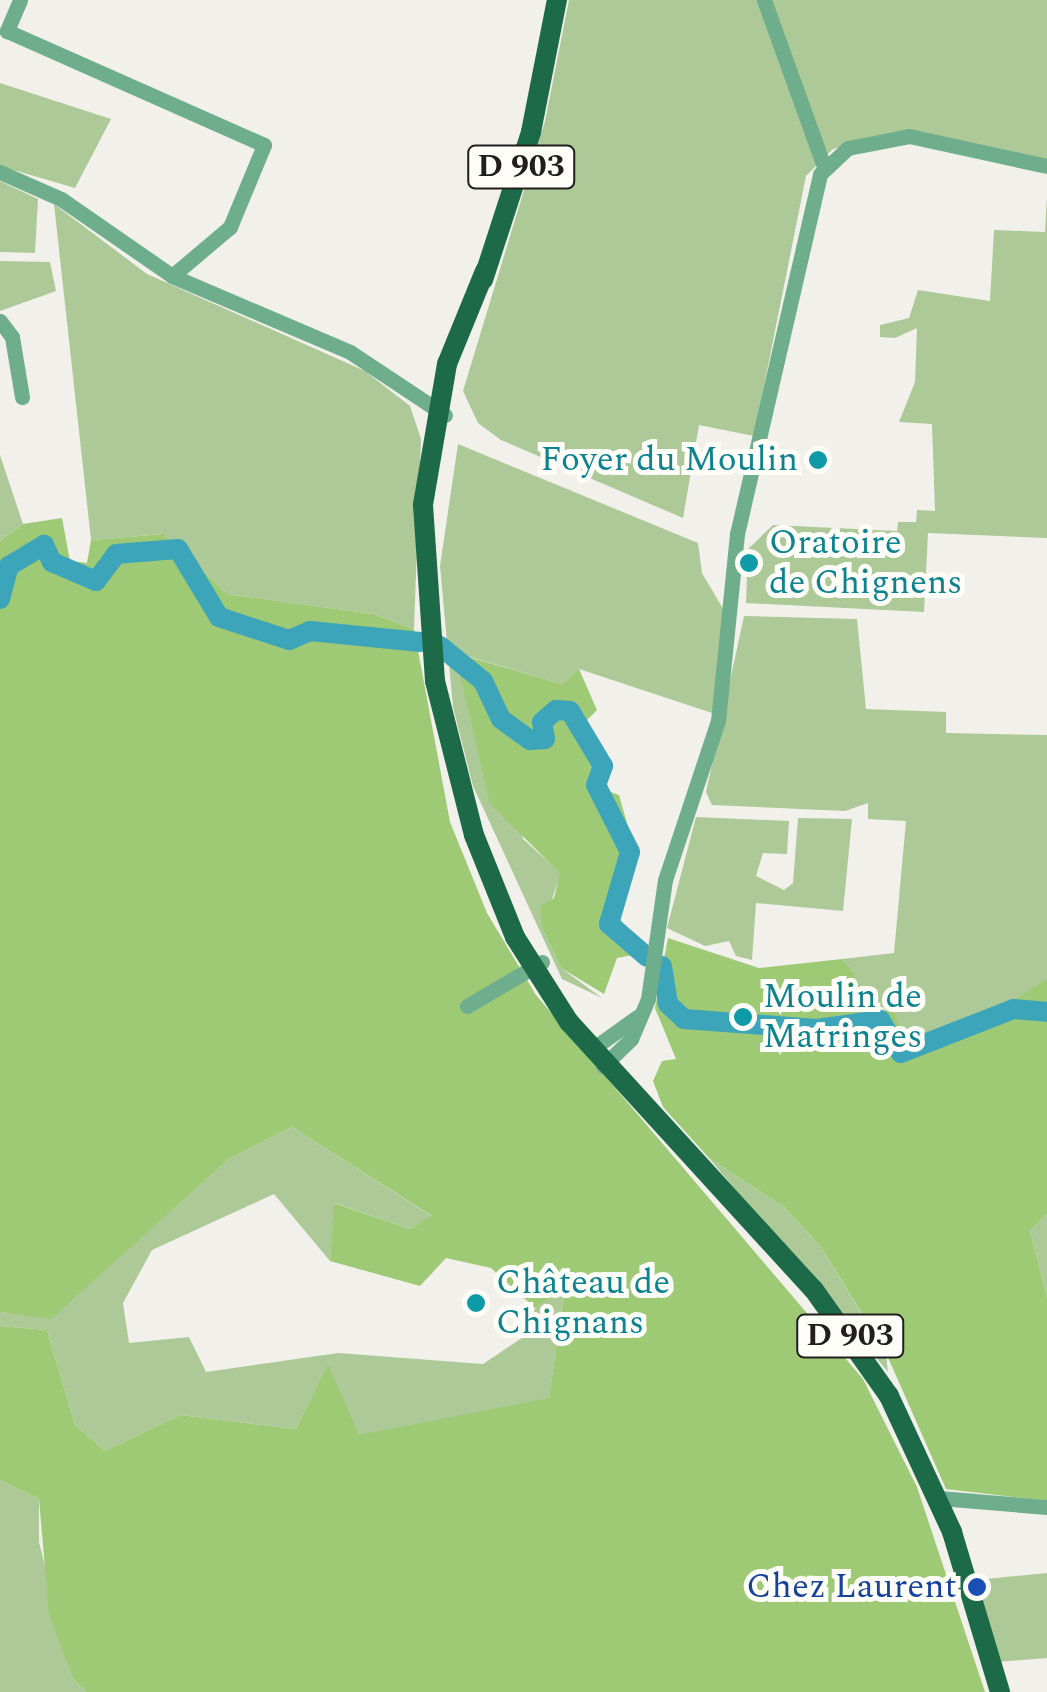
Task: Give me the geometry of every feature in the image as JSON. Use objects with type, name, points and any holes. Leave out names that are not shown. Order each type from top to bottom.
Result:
[{"type":"main road","name":"D 903","points":[[557,0],[534,121],[443,406],[426,581],[444,729],[490,875],[537,964],[601,1055],[841,1324],[939,1498],[1000,1692]]},
{"type":"street","points":[[20,0],[7,32],[264,145],[230,228],[172,276]]},
{"type":"street","points":[[601,1055],[643,1010],[666,880],[724,691],[736,542],[824,168],[764,0]]},
{"type":"street","points":[[824,168],[856,145],[909,136],[1047,166]]},
{"type":"street","points":[[0,172],[60,200],[172,276],[317,336],[443,406]]},
{"type":"street","points":[[0,321],[12,336],[22,396]]},
{"type":"street","points":[[467,1006],[537,964]]},
{"type":"street","points":[[939,1498],[1047,1507]]},
{"type":"green space","points":[[569,0],[1047,0],[1047,160],[905,130],[833,149],[806,176],[754,436],[699,425],[683,518],[501,440],[478,423],[463,391],[545,121]]},
{"type":"green space","points":[[0,83],[111,119],[75,188],[0,166]]},
{"type":"green space","points":[[0,181],[38,199],[35,253],[0,252]]},
{"type":"green space","points":[[1047,196],[1047,538],[928,533],[924,612],[746,603],[748,549],[773,525],[897,531],[898,522],[916,522],[917,510],[935,511],[932,424],[899,422],[915,382],[917,328],[895,338],[880,337],[880,325],[909,318],[918,290],[990,301],[994,230],[1045,232]]},
{"type":"green space","points":[[54,204],[147,274],[365,371],[410,406],[421,439],[414,629],[373,614],[227,594],[164,534],[91,540]]},
{"type":"green space","points":[[0,261],[50,262],[56,291],[0,311]]},
{"type":"green space","points":[[458,444],[698,543],[702,573],[728,617],[712,713],[579,669],[562,684],[457,653],[523,839],[561,873],[542,928],[561,968],[602,998],[562,979],[473,786],[453,707],[440,566]]},
{"type":"green space","points":[[0,455],[23,524],[0,541]]},
{"type":"green space","points":[[62,518],[70,561],[87,563],[91,540],[164,534],[227,594],[373,614],[414,629],[450,822],[487,913],[536,995],[863,1379],[917,1487],[985,1692],[87,1692],[74,1680],[49,1614],[39,1499],[0,1480],[0,1326],[47,1330],[75,1425],[105,1451],[180,1415],[296,1429],[328,1364],[359,1435],[549,1398],[565,1287],[535,1308],[491,1268],[446,1258],[420,1286],[330,1261],[334,1203],[410,1229],[432,1216],[292,1127],[229,1159],[51,1319],[0,1312],[0,541],[23,524]]},
{"type":"green space","points":[[744,616],[857,619],[866,709],[946,712],[946,733],[1047,735],[1047,979],[1030,995],[978,1024],[905,1042],[883,1007],[854,1007],[854,972],[842,959],[894,953],[906,821],[868,819],[868,803],[845,811],[712,805],[706,792]]},
{"type":"green space","points":[[455,653],[562,684],[579,669],[597,710],[584,723],[588,743],[610,764],[603,789],[619,795],[636,855],[616,915],[648,952],[617,958],[604,994],[561,968],[542,928],[540,906],[554,898],[560,873],[490,804]]},
{"type":"green space","points":[[696,817],[789,821],[787,854],[763,853],[756,876],[784,890],[793,883],[798,818],[852,819],[843,911],[756,903],[752,960],[736,956],[729,941],[705,946],[667,928]]},
{"type":"green space","points":[[668,938],[759,968],[842,959],[854,972],[855,1007],[894,1012],[905,1042],[978,1024],[1047,979],[1047,1214],[1030,1231],[1047,1297],[1047,1501],[946,1489],[886,1353],[821,1247],[784,1207],[709,1158],[663,1107],[653,1081],[662,1061],[676,1059],[655,1008]]},
{"type":"green space","points":[[292,1127],[433,1217],[410,1229],[335,1203],[330,1261],[274,1194],[152,1250],[123,1303],[129,1343],[189,1337],[206,1372],[338,1353],[483,1364],[528,1334],[535,1308],[565,1285],[549,1399],[358,1436],[328,1365],[296,1429],[180,1415],[105,1451],[75,1425],[47,1330],[0,1326],[0,1312],[51,1318],[229,1159]]},
{"type":"green space","points":[[709,1158],[784,1207],[821,1247],[886,1354],[888,1372]]},
{"type":"green space","points":[[1047,1214],[1047,1297],[1030,1231]]},
{"type":"green space","points":[[0,1480],[39,1499],[39,1542],[74,1680],[87,1692],[0,1692]]},
{"type":"green space","points":[[1047,1573],[1047,1658],[998,1662],[976,1580]]},
{"type":"waterway","points":[[0,599],[9,566],[44,545],[52,562],[96,581],[116,554],[178,549],[219,617],[289,640],[310,631],[420,642]]},
{"type":"waterway","points":[[440,646],[483,681],[501,719],[530,740],[545,739],[542,722],[556,710],[570,711],[603,766],[596,785],[630,852],[609,924],[647,957]]},
{"type":"waterway","points":[[662,966],[668,1004],[684,1019],[817,1029],[880,1020],[901,1053],[1014,1009],[1047,1012]]},
{"type":"place","name":"Foyer du Moulin","points":[[818,460]]},
{"type":"place","name":"Oratoire de Chignens","points":[[749,563]]},
{"type":"place","name":"Moulin de Matringes","points":[[743,1017]]},
{"type":"place","name":"Château de Chignans","points":[[476,1303]]},
{"type":"place","name":"Chez Laurent","points":[[977,1587]]}]
